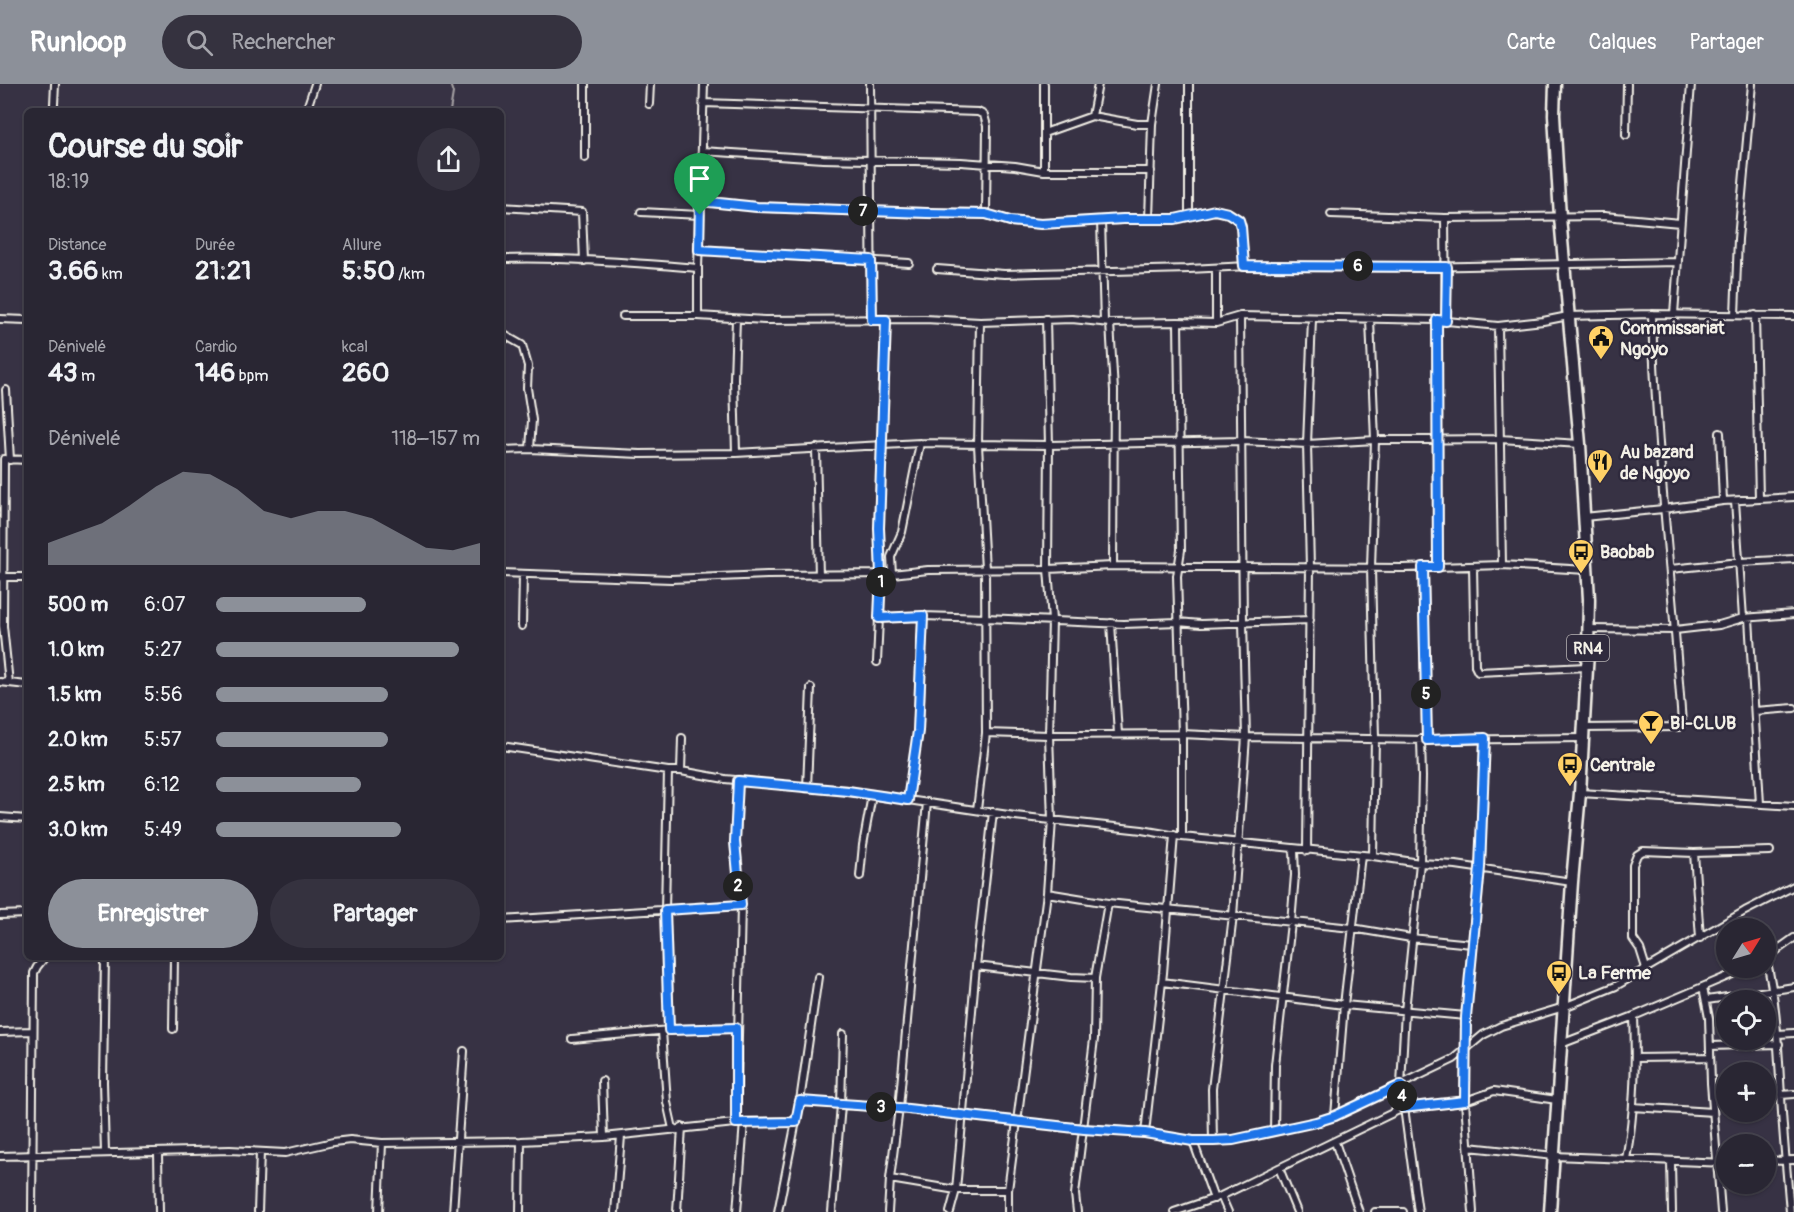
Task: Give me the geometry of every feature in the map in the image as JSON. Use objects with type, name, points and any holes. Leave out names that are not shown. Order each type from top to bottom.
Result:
[{"type":"highway","name":"RN4","points":[[1550,1212],[1580,793],[1589,599],[1580,444],[1560,217],[1554,115],[1555,84]]},
{"type":"street","points":[[54,104],[55,84]]},
{"type":"street","points":[[307,108],[315,91],[315,84]]},
{"type":"street","points":[[585,84],[585,158]]},
{"type":"street","points":[[649,104],[650,84]]},
{"type":"street","points":[[698,316],[704,84]]},
{"type":"street","points":[[870,84],[872,320]]},
{"type":"street","points":[[1044,84],[1044,171]]},
{"type":"street","points":[[1092,116],[1098,84]]},
{"type":"street","points":[[1149,219],[1152,124],[1158,84]]},
{"type":"street","points":[[1189,84],[1189,215]]},
{"type":"street","points":[[1626,135],[1627,84]]},
{"type":"street","points":[[1674,314],[1691,84]]},
{"type":"street","points":[[1735,315],[1738,239],[1752,84]]},
{"type":"street","points":[[704,103],[978,112],[984,115],[987,126],[986,214]]},
{"type":"street","points":[[1044,133],[1092,116],[1137,124],[1152,124]]},
{"type":"street","points":[[702,151],[823,159],[988,164],[1044,171],[1151,171]]},
{"type":"street","points":[[700,201],[757,207],[986,214],[1010,221],[1041,224],[1175,219],[1215,210],[1235,216],[1241,227],[1244,266]]},
{"type":"street","points":[[504,207],[582,212],[584,261]]},
{"type":"street","points":[[641,212],[700,215]]},
{"type":"street","points":[[1332,214],[1445,218],[1604,216],[1680,223]]},
{"type":"street","points":[[1445,218],[1446,321]]},
{"type":"street","points":[[1101,221],[1102,271],[1114,391],[1113,566]]},
{"type":"street","points":[[699,250],[909,263]]},
{"type":"street","points":[[504,259],[698,268]]},
{"type":"street","points":[[937,269],[1004,274],[1244,266],[1447,267],[1678,262]]},
{"type":"street","points":[[1216,268],[1216,323]]},
{"type":"street","points":[[986,733],[1424,739],[1582,733],[1681,725],[1676,630],[1663,509],[1654,388],[1652,314]]},
{"type":"street","points":[[623,316],[698,316],[736,319],[925,319],[980,322],[1046,319],[1216,323],[1240,316],[1437,320],[1497,326],[1568,316],[1652,314],[1794,316]]},
{"type":"street","points":[[1755,315],[1759,500]]},
{"type":"street","points":[[1214,1141],[1212,1089],[1233,916],[1246,737],[1240,316]]},
{"type":"street","points":[[0,319],[24,320]]},
{"type":"street","points":[[736,319],[734,379],[736,453]]},
{"type":"street","points":[[1008,1212],[1008,1190],[1047,893],[1052,820],[1049,735],[1052,620],[1048,569],[1049,446],[1046,319]]},
{"type":"street","points":[[1307,851],[1310,567],[1307,444],[1312,319]]},
{"type":"street","points":[[877,662],[886,320]]},
{"type":"street","points":[[1370,320],[1375,440],[1371,568],[1375,738],[1372,856]]},
{"type":"street","points":[[1437,320],[1438,567]]},
{"type":"street","points":[[977,810],[986,733],[985,569],[978,445],[980,322]]},
{"type":"street","points":[[1178,322],[1181,550],[1178,622],[1182,734],[1182,837]]},
{"type":"street","points":[[1497,326],[1502,565]]},
{"type":"street","points":[[504,335],[522,345],[528,366],[527,388],[532,420],[530,449]]},
{"type":"street","points":[[6,390],[2,577],[3,627],[9,683]]},
{"type":"street","points":[[1720,433],[1723,501]]},
{"type":"street","points":[[504,450],[530,449],[614,454],[736,453],[920,442],[1049,446],[1242,441],[1307,444],[1375,440],[1500,439],[1580,444]]},
{"type":"street","points":[[892,574],[891,557],[902,532],[920,442]]},
{"type":"street","points":[[816,448],[819,576]]},
{"type":"street","points":[[5,459],[24,460]]},
{"type":"street","points":[[1584,517],[1723,501],[1794,497]]},
{"type":"street","points":[[1735,501],[1755,711],[1760,804]]},
{"type":"street","points":[[1670,569],[1794,559]]},
{"type":"street","points":[[504,573],[642,579],[892,574],[928,570],[1113,566],[1371,568],[1502,565],[1587,570]]},
{"type":"street","points":[[1418,1212],[1401,1085],[1411,938],[1420,863],[1424,739],[1423,567]]},
{"type":"street","points":[[1473,567],[1475,666],[1478,672],[1587,667]]},
{"type":"street","points":[[522,626],[523,574]]},
{"type":"street","points":[[2,577],[24,578]]},
{"type":"street","points":[[1588,629],[1676,630],[1719,625],[1746,618],[1794,614]]},
{"type":"street","points":[[879,618],[923,616],[1124,624],[1310,620]]},
{"type":"street","points":[[908,800],[918,731],[923,616]]},
{"type":"street","points":[[1112,623],[1118,734]]},
{"type":"street","points":[[0,682],[24,685]]},
{"type":"street","points":[[807,788],[812,688]]},
{"type":"street","points":[[1755,711],[1794,708]]},
{"type":"street","points":[[681,771],[682,738]]},
{"type":"street","points":[[1473,1212],[1465,1101],[1466,1017],[1480,868],[1485,738]]},
{"type":"street","points":[[504,746],[738,781],[872,795],[1182,837],[1480,868],[1572,882]]},
{"type":"street","points":[[668,771],[665,1031],[667,1102],[673,1130]]},
{"type":"street","points":[[736,1123],[736,1028],[741,905],[735,851],[738,781]]},
{"type":"street","points":[[1580,793],[1794,806]]},
{"type":"street","points":[[860,876],[862,845],[872,795]]},
{"type":"street","points":[[888,1212],[927,802]]},
{"type":"street","points":[[950,1212],[956,1190],[976,966],[993,812]]},
{"type":"street","points":[[0,818],[24,819]]},
{"type":"street","points":[[1145,1133],[1162,982],[1174,835]]},
{"type":"street","points":[[1274,1131],[1275,1065],[1292,923],[1294,850]]},
{"type":"street","points":[[1646,968],[1640,949],[1633,939],[1631,891],[1635,858],[1643,851],[1694,853],[1770,851]]},
{"type":"street","points":[[1694,853],[1700,938]]},
{"type":"street","points":[[1335,1116],[1344,1005],[1361,855]]},
{"type":"street","points":[[800,1101],[1018,1120],[1084,1129],[1145,1133],[1193,1141],[1233,1140],[1335,1116],[1454,1059],[1483,1035],[1501,1026],[1564,1007],[1616,986],[1745,911],[1794,886]]},
{"type":"street","points":[[1047,893],[1108,903],[1352,928],[1411,938],[1472,944]]},
{"type":"street","points":[[1077,1212],[1075,1194],[1094,1039],[1095,978],[1108,903]]},
{"type":"street","points":[[504,920],[741,905]]},
{"type":"street","points":[[0,915],[24,914]]},
{"type":"street","points":[[1794,938],[1766,958],[1772,990],[1794,987]]},
{"type":"street","points":[[32,1212],[34,973],[42,960]]},
{"type":"street","points":[[105,960],[103,1082],[105,1153]]},
{"type":"street","points":[[174,960],[174,1029]]},
{"type":"street","points":[[976,966],[1095,978]]},
{"type":"street","points":[[778,1212],[800,1101],[818,977]]},
{"type":"street","points":[[1562,1044],[1724,978]]},
{"type":"street","points":[[1162,982],[1344,1005],[1466,1017]]},
{"type":"street","points":[[1703,987],[1707,1000],[1716,1143]]},
{"type":"street","points":[[1707,1000],[1716,999]]},
{"type":"street","points":[[1626,1159],[1633,1107],[1634,1016]]},
{"type":"street","points":[[1776,1019],[1790,1212]]},
{"type":"street","points":[[572,1039],[736,1028]]},
{"type":"street","points":[[0,1032],[33,1031]]},
{"type":"street","points":[[1778,1034],[1794,1033]]},
{"type":"street","points":[[832,1212],[841,1105],[843,1034]]},
{"type":"street","points":[[1710,1046],[1779,1044]]},
{"type":"street","points":[[453,1212],[464,1051]]},
{"type":"street","points":[[1635,1058],[1710,1057]]},
{"type":"street","points":[[602,1081],[604,1137]]},
{"type":"street","points":[[1174,1212],[1221,1196],[1403,1108],[1465,1101],[1494,1091],[1557,1100]]},
{"type":"street","points":[[1781,1095],[1794,1094]]},
{"type":"street","points":[[1633,1107],[1713,1112]]},
{"type":"street","points":[[0,1156],[230,1150],[285,1154],[350,1140],[382,1143],[521,1142],[621,1136],[682,1127],[744,1122],[796,1122]]},
{"type":"street","points":[[737,1212],[744,1122]]},
{"type":"street","points":[[677,1212],[682,1127]]},
{"type":"street","points":[[615,1212],[621,1136]]},
{"type":"street","points":[[1193,1141],[1214,1199]]},
{"type":"street","points":[[520,1212],[521,1142]]},
{"type":"street","points":[[1335,1142],[1359,1212]]},
{"type":"street","points":[[380,1212],[382,1143]]},
{"type":"street","points":[[1469,1147],[1554,1156],[1716,1164]]},
{"type":"street","points":[[258,1212],[260,1152]]},
{"type":"street","points":[[158,1153],[159,1212]]},
{"type":"street","points":[[1776,1160],[1794,1160]]},
{"type":"street","points":[[1671,1162],[1672,1212]]},
{"type":"street","points":[[1280,1168],[1297,1212]]},
{"type":"street","points":[[890,1179],[956,1190],[1008,1190]]},
{"type":"street","points":[[1720,1194],[1721,1212]]},
{"type":"street","points":[[1221,1196],[1228,1212]]},
{"type":"street","points":[[1375,1212],[1403,1212]]},
{"type":"waterway","points":[[450,84],[453,93],[450,108]]},
{"type":"place","name":"Commissariat Ngoyo","points":[[1601,361]]},
{"type":"place","name":"Au bazard de Ngoyo","points":[[1600,485]]},
{"type":"place","name":"Baobab","points":[[1581,575]]},
{"type":"place","name":"BI-CLUB","points":[[1651,746]]},
{"type":"place","name":"Centrale","points":[[1570,788]]},
{"type":"place","name":"La Ferme","points":[[1559,996]]},
{"type":"route","points":[[700,201],[757,207],[986,214],[1010,221],[1041,224],[1123,219],[1175,219],[1215,210],[1228,213],[1239,220],[1244,266],[1447,267],[1446,321],[1437,320],[1438,567],[1423,567],[1427,740],[1485,738],[1480,868],[1466,1017],[1465,1101],[1403,1108],[1401,1085],[1335,1116],[1316,1122],[1233,1140],[1214,1141],[1193,1141],[1145,1133],[1084,1129],[899,1108],[800,1101],[796,1122],[736,1123],[736,1028],[669,1030],[665,910],[741,905],[735,842],[738,781],[848,791],[908,800],[918,731],[923,616],[879,618],[881,574],[879,528],[886,320],[872,320],[871,260],[699,250],[700,215],[700,201]]}]
